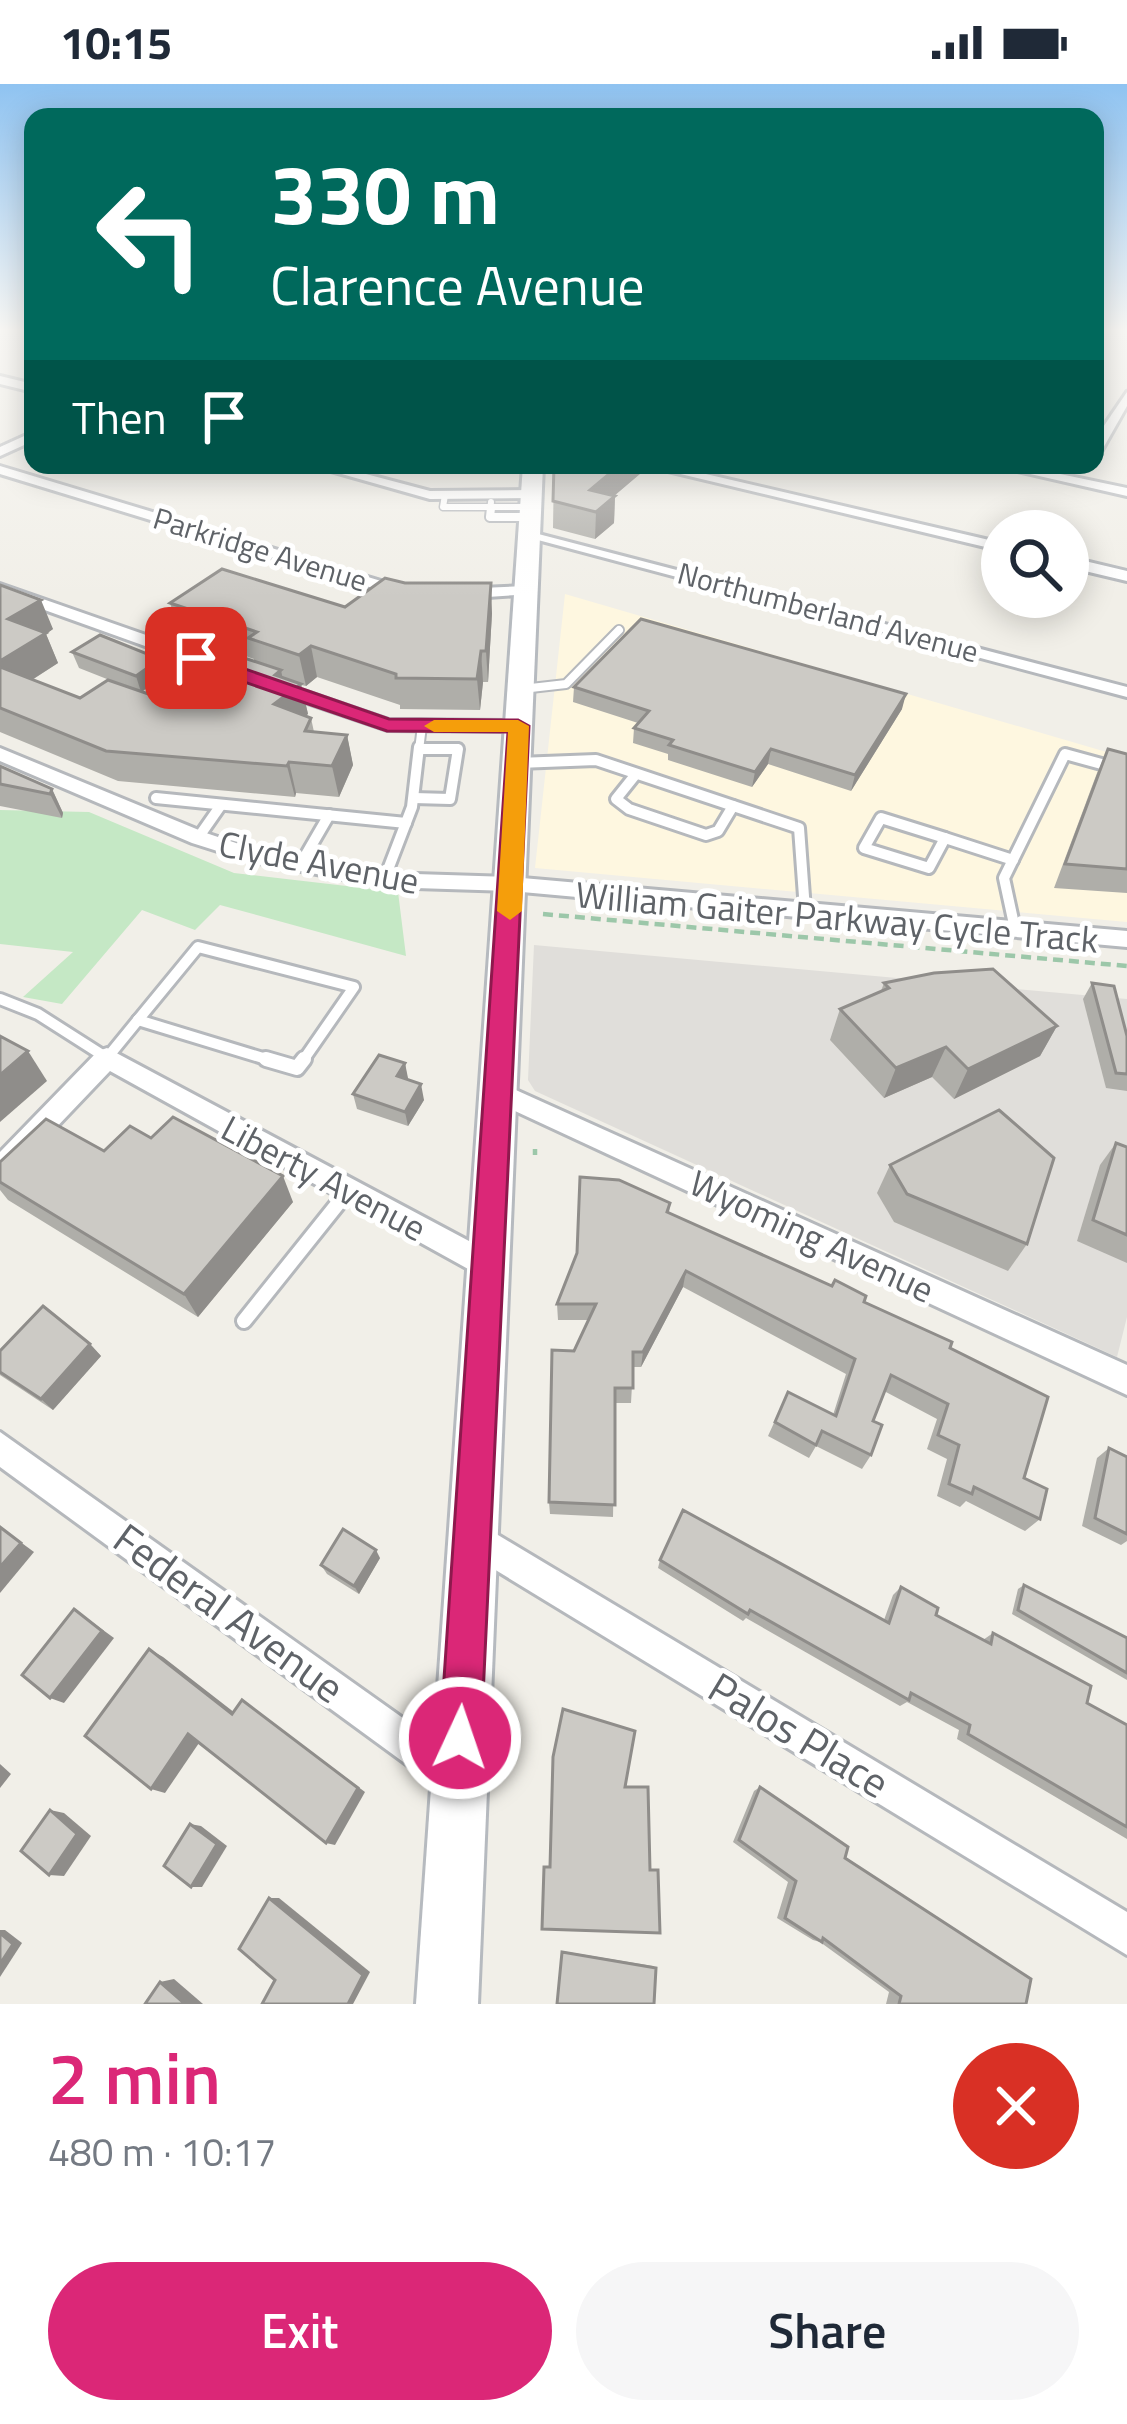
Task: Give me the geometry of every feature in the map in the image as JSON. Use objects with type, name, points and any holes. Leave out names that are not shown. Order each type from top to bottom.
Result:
[{"type":"street","name":"Parkridge Avenue","points":[[0,470],[411,595],[526,591]]},
{"type":"street","name":"Northumberland Avenue","points":[[350,474],[430,495],[520,503],[1127,692]]},
{"type":"street","points":[[689,474],[981,542]]},
{"type":"street","points":[[1039,474],[1127,492]]},
{"type":"street","points":[[1076,482],[1081,474]]},
{"type":"street","points":[[447,2004],[526,591],[520,503]]},
{"type":"street","points":[[1089,567],[1127,576]]},
{"type":"street","points":[[0,590],[226,677],[387,725],[519,726]]},
{"type":"street","name":"Clyde Avenue","points":[[0,754],[198,838],[300,865],[384,880],[511,884],[1127,939]]},
{"type":"street","points":[[0,1168],[106,1058]]},
{"type":"street","name":"Liberty Avenue","points":[[106,1058],[489,1266]]},
{"type":"street","name":"Wyoming Avenue","points":[[498,1092],[1127,1380]]},
{"type":"street","name":"Federal Avenue","points":[[0,1448],[458,1779]]},
{"type":"street","name":"Palos Place","points":[[471,1536],[1127,1935]]},
{"type":"lane","points":[[619,630],[519,726],[596,760],[799,828],[805,910]]},
{"type":"lane","points":[[384,880],[414,798],[422,726]]},
{"type":"lane","points":[[414,798],[450,799],[462,726]]},
{"type":"lane","points":[[420,749],[458,749]]},
{"type":"lane","points":[[1015,929],[1004,878],[1065,754],[1127,771]]},
{"type":"lane","points":[[636,774],[616,799],[628,809],[706,835],[718,831],[733,806]]},
{"type":"lane","points":[[156,798],[406,823]]},
{"type":"lane","points":[[198,838],[221,805]]},
{"type":"lane","points":[[300,865],[329,815]]},
{"type":"lane","points":[[945,838],[929,868],[864,848],[881,818],[945,838],[1012,860]]},
{"type":"lane","points":[[0,999],[38,1014],[106,1058],[198,946],[354,987],[297,1068],[138,1020]]},
{"type":"lane","points":[[244,1322],[348,1191]]},
{"type":"path","name":"William Gaiter Parkway Cycle Track","points":[[543,914],[1127,965]]},
{"type":"shaded area","points":[[565,594],[1127,758],[1127,922],[535,868]]},
{"type":"shaded area","points":[[534,945],[1127,999],[1127,1317],[1117,1357],[535,1091],[528,1080]]},
{"type":"green space","points":[[0,810],[89,812],[234,873],[398,892],[406,956],[220,905],[195,930],[142,910],[62,1004],[23,997],[73,952],[0,944]]},
{"type":"building","points":[[554,474],[609,474],[590,490],[615,496],[596,512],[553,501]]},
{"type":"building","points":[[222,569],[345,607],[385,578],[405,583],[491,583],[486,651],[481,651],[477,679],[396,678],[396,674],[311,646],[299,655],[248,638],[257,632],[170,603]]},
{"type":"building","points":[[0,585],[41,600],[8,619],[46,633],[0,661]]},
{"type":"building","points":[[641,619],[906,694],[855,775],[771,749],[755,772],[669,745],[673,740],[634,728],[649,711],[574,687]]},
{"type":"building","points":[[100,635],[160,659],[136,676],[72,652]]},
{"type":"building","points":[[229,653],[281,670],[275,675],[301,684],[274,704],[311,718],[305,731],[347,735],[332,766],[106,751],[0,708],[0,667],[80,698],[108,680],[163,699]]},
{"type":"building","points":[[1108,749],[1127,754],[1127,869],[1065,864]]},
{"type":"building","points":[[0,766],[52,789],[50,794],[0,784]]},
{"type":"building","points":[[993,969],[1057,1026],[968,1069],[946,1047],[896,1068],[840,1009],[889,988],[884,983]]},
{"type":"building","points":[[1092,983],[1114,986],[1127,1036],[1127,1074],[1116,1073]]},
{"type":"building","points":[[0,1036],[28,1051],[0,1075]]},
{"type":"building","points":[[379,1055],[405,1063],[397,1076],[421,1084],[405,1112],[353,1094]]},
{"type":"building","points":[[999,1110],[1054,1158],[1027,1244],[907,1194],[890,1165]]},
{"type":"building","points":[[173,1117],[283,1176],[184,1294],[0,1182],[0,1162],[46,1119],[104,1151],[130,1126],[151,1138]]},
{"type":"building","points":[[1116,1143],[1127,1147],[1127,1235],[1093,1220]]},
{"type":"building","points":[[580,1177],[619,1180],[670,1203],[667,1212],[832,1286],[835,1280],[866,1296],[864,1302],[952,1342],[950,1348],[1048,1397],[1024,1478],[1047,1489],[1040,1519],[974,1487],[972,1494],[949,1484],[959,1445],[938,1435],[948,1404],[891,1375],[873,1421],[882,1425],[871,1455],[822,1431],[816,1445],[775,1422],[788,1392],[836,1416],[855,1359],[686,1271],[643,1352],[633,1352],[633,1388],[615,1388],[615,1505],[549,1502],[552,1350],[574,1351],[596,1304],[557,1304],[577,1253]]},
{"type":"building","points":[[43,1306],[90,1344],[41,1399],[0,1372],[0,1351]]},
{"type":"building","points":[[1109,1448],[1127,1457],[1127,1534],[1095,1518]]},
{"type":"building","points":[[683,1510],[889,1623],[901,1587],[938,1608],[936,1615],[991,1644],[993,1633],[1091,1686],[1087,1703],[1127,1725],[1127,1827],[968,1734],[970,1725],[911,1693],[909,1700],[750,1610],[748,1614],[660,1560]]},
{"type":"building","points":[[0,1527],[21,1543],[0,1567]]},
{"type":"building","points":[[343,1529],[376,1550],[354,1586],[321,1565]]},
{"type":"building","points":[[1024,1585],[1127,1638],[1127,1673],[1018,1610]]},
{"type":"building","points":[[74,1609],[102,1631],[50,1698],[22,1675]]},
{"type":"building","points":[[149,1649],[232,1714],[242,1700],[358,1788],[326,1843],[188,1734],[151,1789],[85,1736]]},
{"type":"building","points":[[563,1709],[635,1731],[625,1787],[648,1787],[650,1870],[658,1870],[660,1933],[542,1929],[544,1867],[550,1867],[553,1757]]},
{"type":"building","points":[[760,1787],[848,1847],[845,1858],[1031,1979],[1026,2004],[899,2004],[901,1996],[823,1938],[822,1942],[785,1918],[796,1881],[739,1840]]},
{"type":"building","points":[[50,1810],[77,1834],[49,1875],[21,1851]]},
{"type":"building","points":[[190,1824],[217,1844],[191,1887],[164,1866]]},
{"type":"building","points":[[269,1898],[363,1975],[348,2004],[262,2004],[275,1980],[239,1949]]},
{"type":"building","points":[[0,1933],[13,1944],[0,1964]]},
{"type":"building","points":[[562,1952],[656,1968],[654,2004],[557,2004]]},
{"type":"building","points":[[160,1982],[185,2004],[145,2004]]},
{"type":"slow traffic","points":[[434,726],[518,726],[510,911]]},
{"type":"route","points":[[196,658],[387,725],[518,726],[460,1738]]}]
